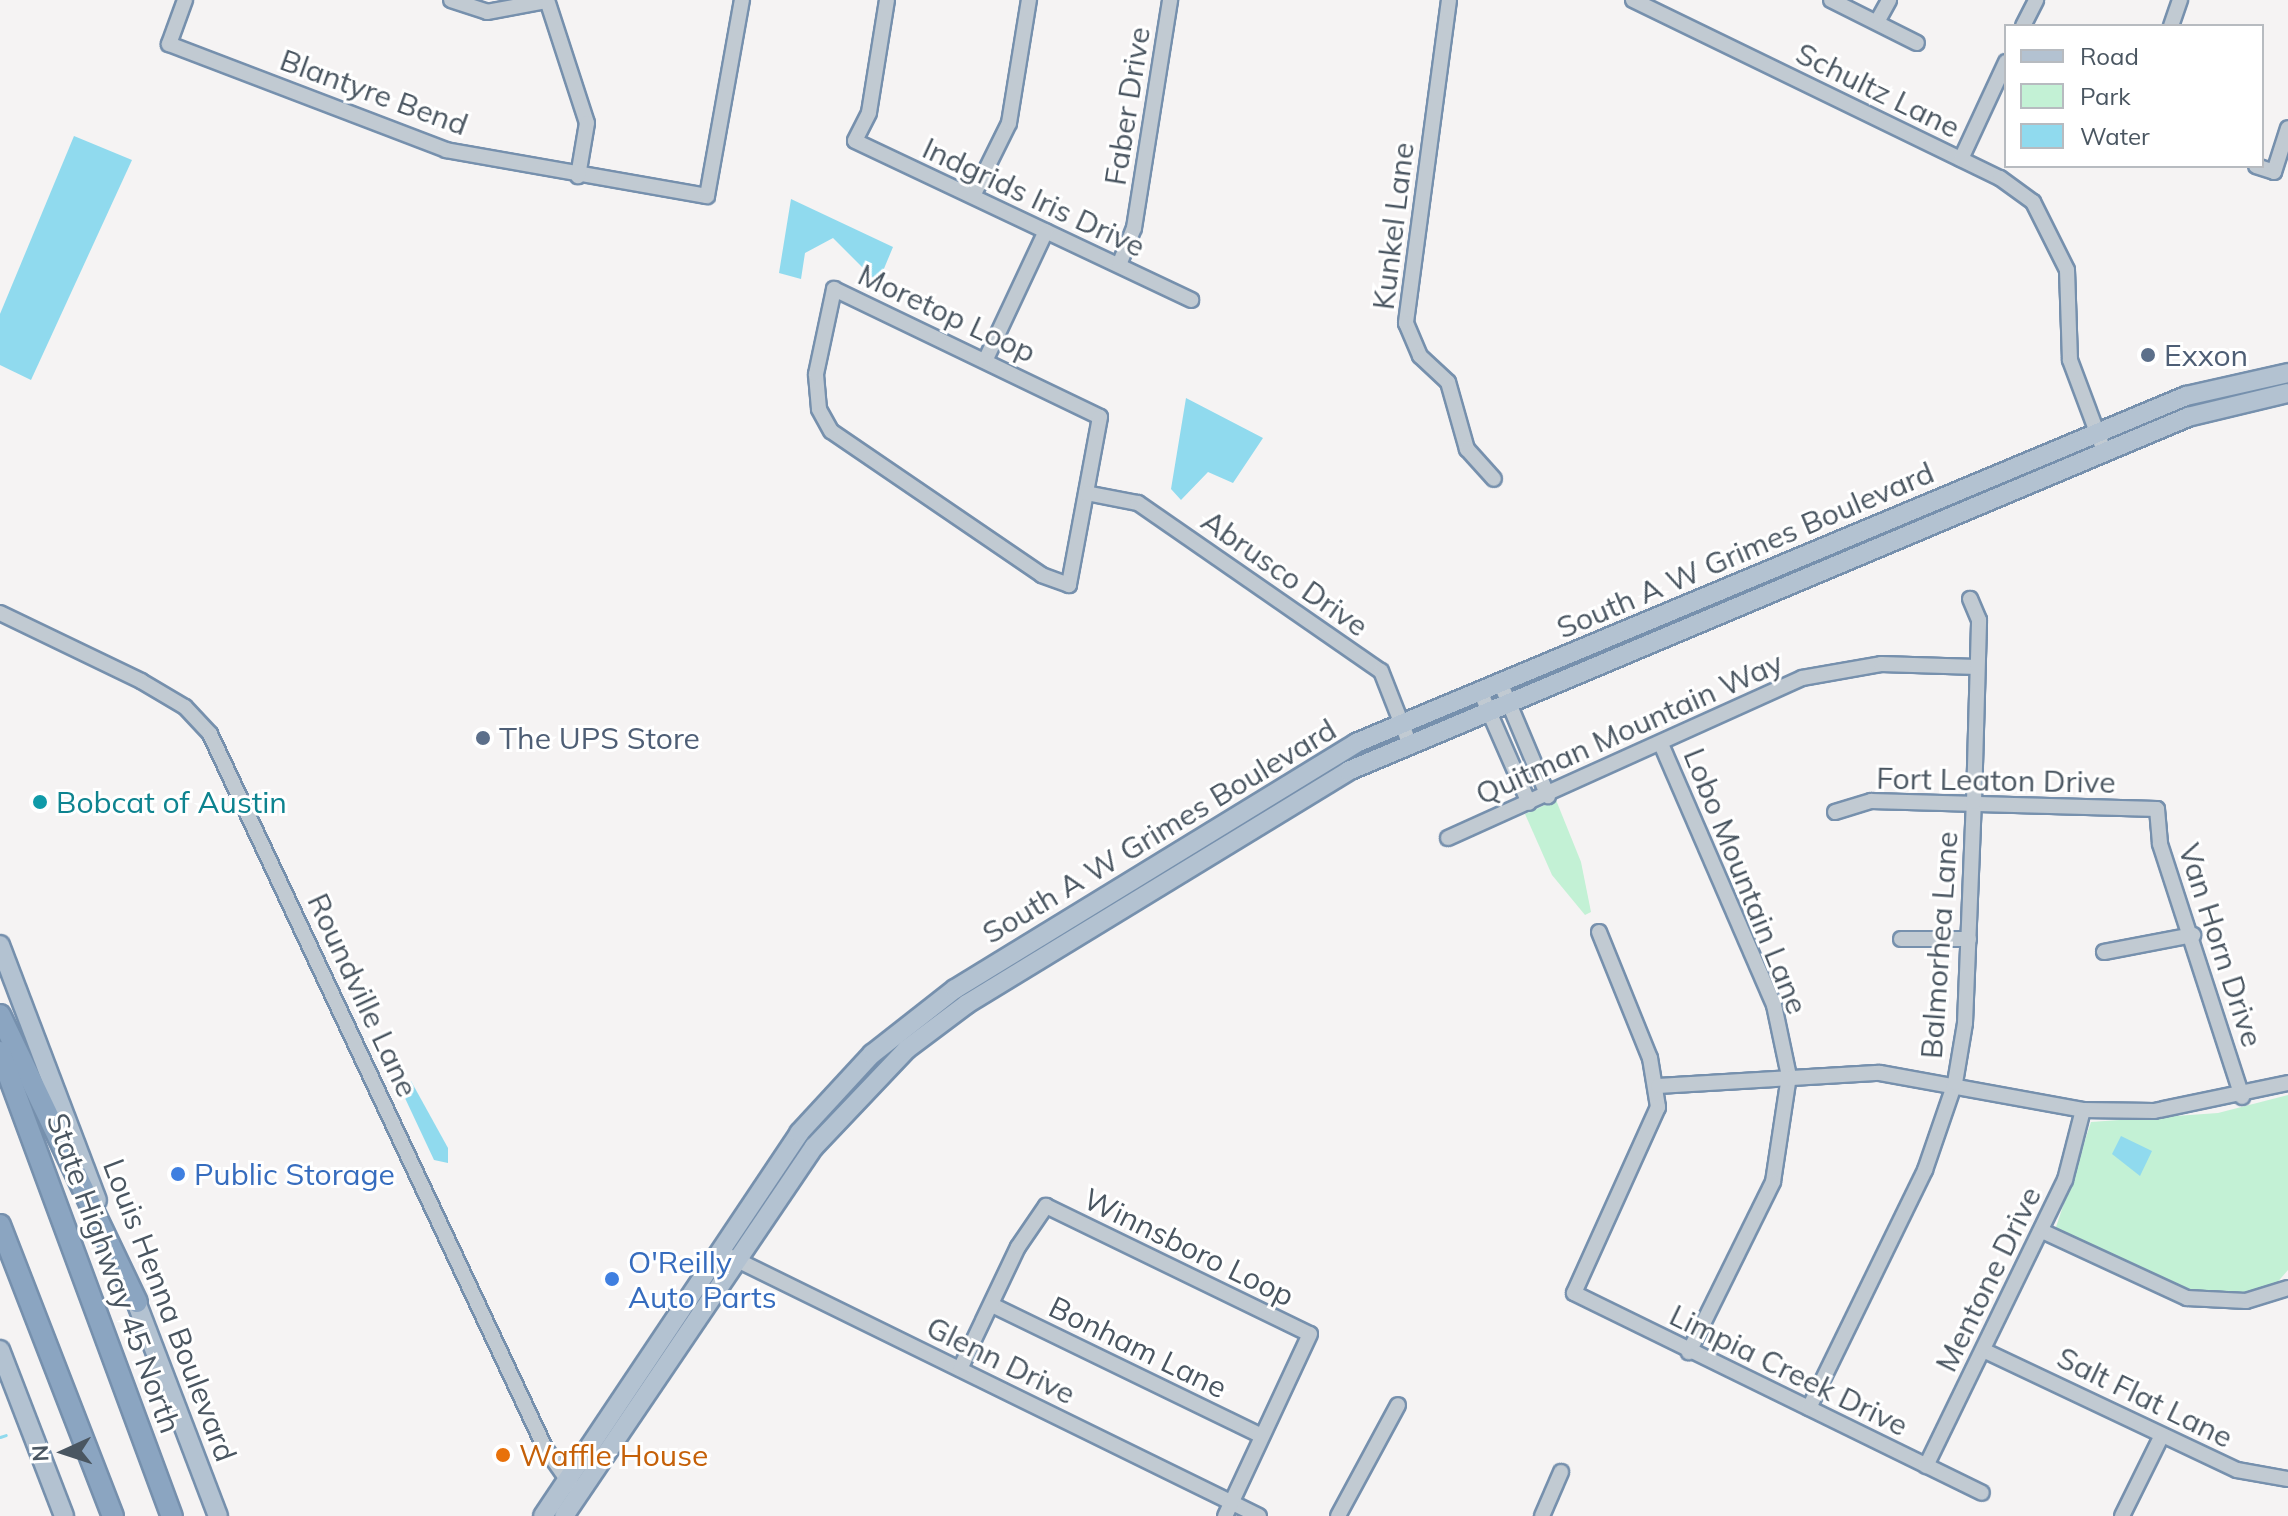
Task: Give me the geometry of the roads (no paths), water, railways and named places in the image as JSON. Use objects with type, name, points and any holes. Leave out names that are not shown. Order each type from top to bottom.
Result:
[{"type":"highway","points":[[0,1015],[137,1302]]},
{"type":"highway","name":"State Highway 45 North","points":[[0,1052],[172,1516]]},
{"type":"highway","points":[[0,1225],[113,1516]]},
{"type":"main road","name":"South A W Grimes Boulevard","points":[[901,1042],[1028,968],[1348,771],[1922,527],[2100,442],[2186,396],[2288,373]]},
{"type":"main road","name":"South A W Grimes Boulevard","points":[[543,1516],[573,1486],[729,1256],[901,1042],[1016,950],[1275,787],[1401,724],[1914,510],[2100,442],[2288,393]]},
{"type":"main road","points":[[1914,510],[1922,527]]},
{"type":"main road","points":[[1793,560],[1802,578]]},
{"type":"main road","points":[[1641,623],[1649,643]]},
{"type":"main road","points":[[1259,826],[1275,787]]},
{"type":"main road","name":"Louis Henna Boulevard","points":[[0,945],[218,1516]]},
{"type":"main road","points":[[1016,950],[1028,968]]},
{"type":"main road","points":[[0,1350],[64,1516]]},
{"type":"main road","name":"South A W Grimes Boulevard","points":[[564,1516],[573,1486]]},
{"type":"street","name":"Blantyre Bend","points":[[185,0],[169,44],[446,150],[578,176],[707,196],[742,0]]},
{"type":"street","points":[[451,0],[487,12],[547,0],[587,123],[578,176]]},
{"type":"street","name":"Indgrids Iris Drive","points":[[887,0],[869,113],[855,141],[1191,300]]},
{"type":"street","points":[[973,196],[1009,123],[1029,0]]},
{"type":"street","name":"Faber Drive","points":[[1119,265],[1134,228],[1170,0]]},
{"type":"street","name":"Kunkel Lane","points":[[1449,0],[1406,323],[1408,339],[1448,382],[1467,449],[1494,479]]},
{"type":"street","name":"Schultz Lane","points":[[1633,0],[2017,189],[2049,222],[2067,270],[2070,360],[2100,442]]},
{"type":"street","points":[[1831,0],[1917,43]]},
{"type":"street","points":[[1877,22],[1889,0]]},
{"type":"street","points":[[2024,24],[2036,0]]},
{"type":"street","points":[[2172,24],[2180,0]]},
{"type":"street","points":[[1961,159],[2004,66]]},
{"type":"street","points":[[2262,168],[2274,172],[2288,128]]},
{"type":"street","points":[[986,359],[1046,231]]},
{"type":"street","name":"Moretop Loop","points":[[834,289],[986,359],[1100,417],[1086,493],[1069,585],[1042,575],[850,449],[819,409],[816,374],[834,289]]},
{"type":"street","name":"Abrusco Drive","points":[[1086,493],[1138,503],[1381,671],[1410,745]]},
{"type":"street","name":"Balmorhea Lane","points":[[1809,1408],[1925,1170],[1955,1083],[1969,939],[1974,802],[1979,620],[1970,599]]},
{"type":"street","name":"Roundville Lane","points":[[0,613],[151,686],[210,734],[573,1486]]},
{"type":"street","name":"Quitman Mountain Way","points":[[1448,838],[1548,796],[1802,678],[1881,664],[1977,667]]},
{"type":"street","points":[[1500,682],[1548,796]]},
{"type":"street","points":[[1480,691],[1529,803]]},
{"type":"street","name":"Lobo Mountain Lane","points":[[1661,744],[1774,1005],[1789,1076],[1773,1182],[1689,1352]]},
{"type":"street","name":"Fort Leaton Drive","points":[[1835,812],[1871,801],[2157,809]]},
{"type":"street","name":"Van Horn Drive","points":[[2157,809],[2160,844],[2193,935],[2242,1097]]},
{"type":"street","points":[[1599,932],[1658,1086],[1880,1073],[1955,1083],[2083,1110],[2154,1111],[2242,1097],[2288,1083]]},
{"type":"street","points":[[2104,952],[2193,935]]},
{"type":"street","points":[[1901,939],[1969,939]]},
{"type":"street","name":"Limpia Creek Drive","points":[[1658,1086],[1648,1136],[1574,1293],[1982,1493]]},
{"type":"street","name":"Mentone Drive","points":[[1926,1466],[2042,1231],[2077,1152],[2083,1110]]},
{"type":"street","name":"Winnsboro Loop","points":[[960,1369],[1046,1206],[1310,1334],[1225,1516]]},
{"type":"street","points":[[2042,1231],[2187,1298],[2246,1301],[2288,1288]]},
{"type":"street","name":"Glenn Drive","points":[[729,1256],[1259,1516]]},
{"type":"street","name":"Bonham Lane","points":[[992,1305],[1262,1436]]},
{"type":"street","name":"Salt Flat Lane","points":[[1983,1350],[2245,1473],[2288,1479]]},
{"type":"street","points":[[1338,1516],[1398,1405]]},
{"type":"street","points":[[2122,1516],[2162,1435]]},
{"type":"street","points":[[1542,1516],[1561,1472]]},
{"type":"water","points":[[74,136],[132,160],[31,380],[0,365],[0,314]]},
{"type":"water","points":[[791,199],[893,247],[878,283],[833,238],[805,253],[801,279],[779,273]]},
{"type":"water","points":[[1186,398],[1263,438],[1233,483],[1208,472],[1181,500],[1171,489]]},
{"type":"water","points":[[411,1081],[448,1148],[448,1163],[434,1160],[404,1096]]},
{"type":"water","points":[[2121,1136],[2152,1151],[2140,1176],[2112,1154]]},
{"type":"waterway","points":[[0,1437],[6,1435]]},
{"type":"place","name":"Exxon","points":[[2148,355]]},
{"type":"place","name":"The UPS Store","points":[[483,738]]},
{"type":"place","name":"Bobcat of Austin","points":[[40,802]]},
{"type":"place","name":"Public Storage","points":[[178,1174]]},
{"type":"place","name":"O'Reilly Auto Parts","points":[[612,1279]]},
{"type":"place","name":"Waffle House","points":[[503,1455]]}]
